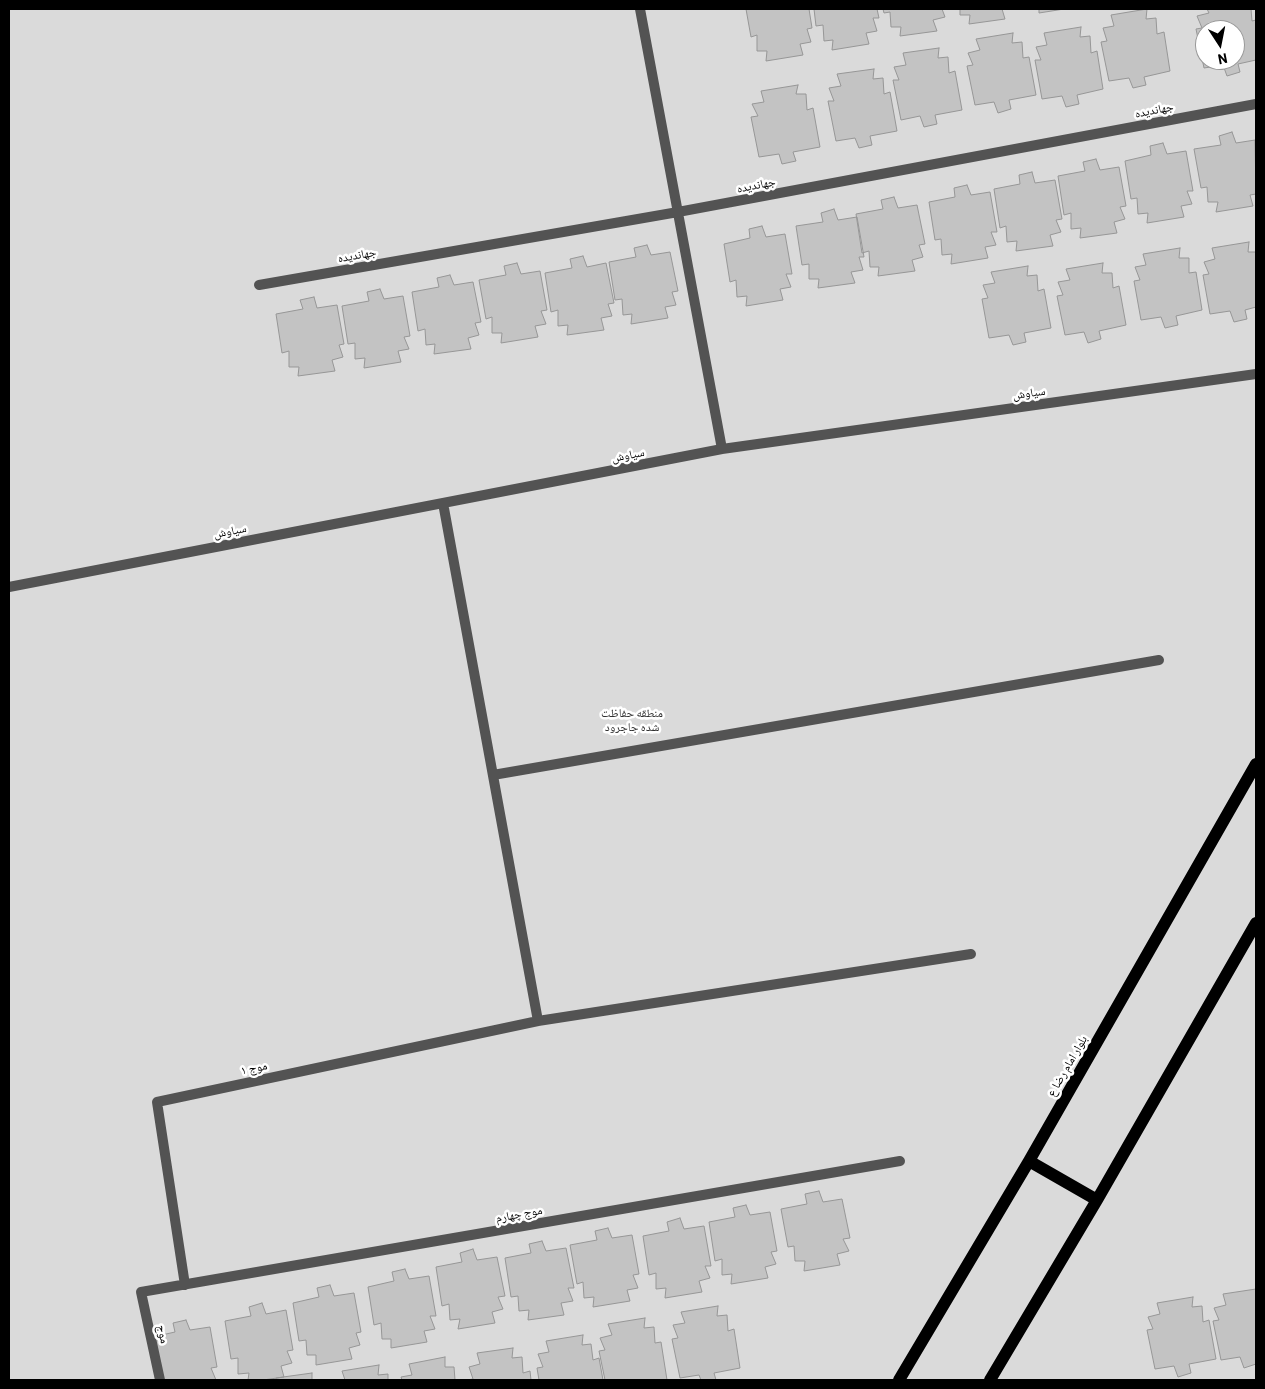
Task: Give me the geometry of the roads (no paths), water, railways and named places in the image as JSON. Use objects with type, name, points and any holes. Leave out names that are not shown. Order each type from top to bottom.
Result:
[{"type":"main road","name":"بلوار امام رضا ع","points":[[899,1380],[1029,1161],[1256,764]]},
{"type":"main road","points":[[990,1380],[1097,1200],[1256,922]]},
{"type":"main road","points":[[1029,1161],[1097,1200]]},
{"type":"street","points":[[640,9],[722,449]]},
{"type":"street","name":"جهاندیده","points":[[259,285],[678,212],[1256,104]]},
{"type":"street","name":"سیاوش","points":[[9,587],[722,449],[1256,374]]},
{"type":"street","points":[[443,503],[538,1021],[971,954]]},
{"type":"street","points":[[493,775],[1159,660]]},
{"type":"street","name":"موج ۱","points":[[185,1285],[157,1102],[538,1021]]},
{"type":"street","name":"موج چهارم","points":[[141,1292],[900,1161]]},
{"type":"street","name":"موج","points":[[141,1292],[160,1380]]},
{"type":"park label","name":"منطقه حفاظت شده جاجرود","points":[[632,720]]}]
